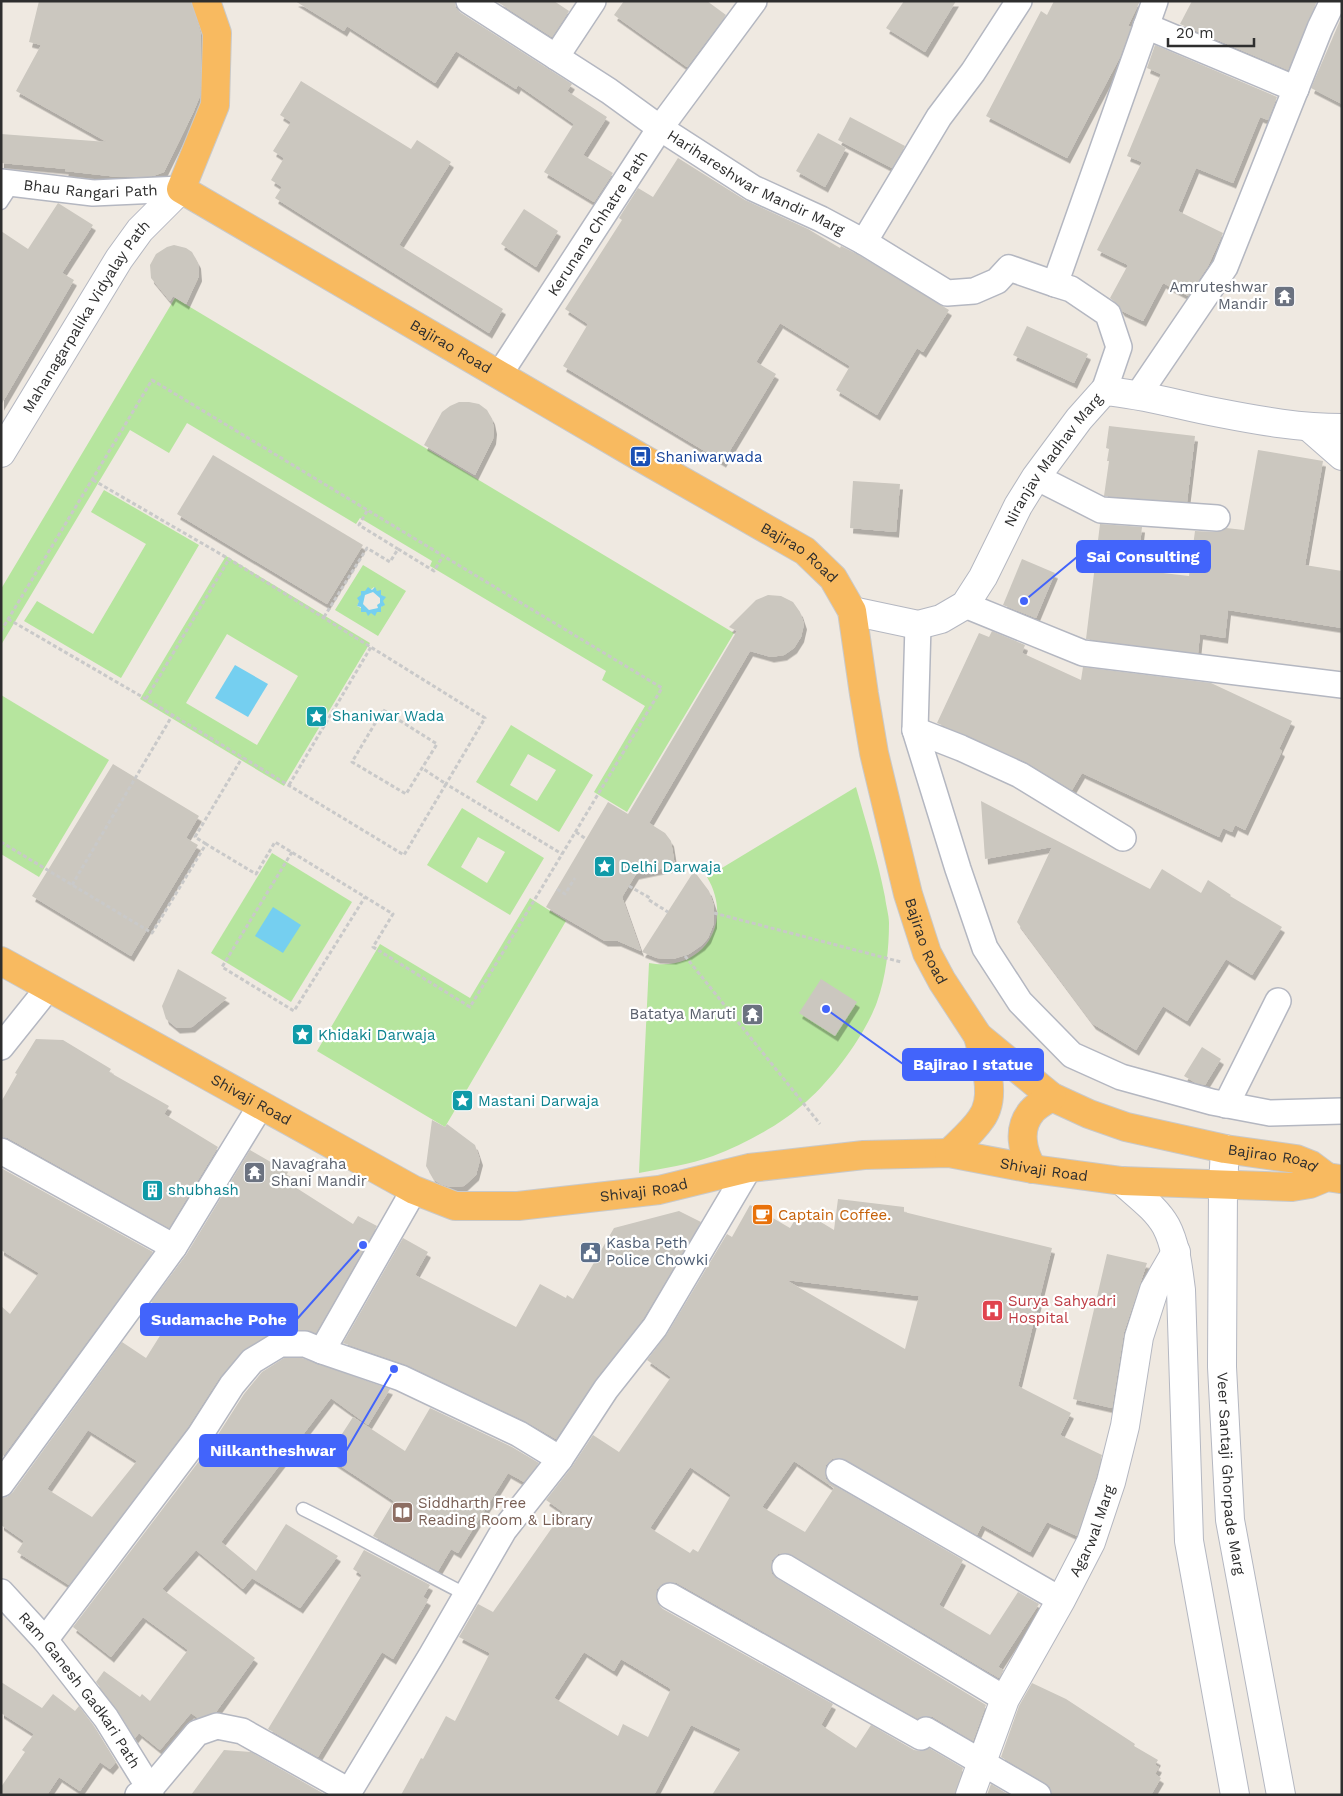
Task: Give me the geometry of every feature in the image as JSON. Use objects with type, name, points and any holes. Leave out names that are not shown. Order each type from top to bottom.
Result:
[{"type":"highway","points":[[181,189],[215,105],[217,34],[206,1]]},
{"type":"highway","name":"Bajirao Road","points":[[181,189],[805,551],[833,578],[852,611],[874,752],[908,894],[927,953],[942,981],[978,1036],[1052,1097],[1089,1114],[1126,1127],[1225,1148],[1296,1159],[1311,1164],[1334,1178]]},
{"type":"highway","name":"Shivaji Road","points":[[1,961],[414,1190],[455,1206],[518,1206],[659,1190],[749,1168],[864,1155],[949,1153],[1033,1169],[1122,1182],[1292,1187],[1334,1178]]},
{"type":"highway","points":[[949,1153],[980,1121],[987,1109],[988,1082],[978,1036]]},
{"type":"highway","points":[[1033,1169],[1026,1157],[1023,1144],[1025,1122],[1032,1111],[1052,1097]]},
{"type":"street","name":"Harihareshwar Mandir Marg","points":[[470,1],[609,91],[660,128],[753,188],[821,219],[864,242],[947,293],[974,291],[997,281],[1009,268],[1055,284]]},
{"type":"street","points":[[556,57],[593,1]]},
{"type":"street","name":"Kerunana Chhatre Path","points":[[499,375],[660,128],[754,1]]},
{"type":"street","points":[[864,242],[939,117],[973,72],[1019,1]]},
{"type":"street","points":[[1055,284],[1155,1]]},
{"type":"street","points":[[1138,396],[1225,267],[1320,28],[1333,1]]},
{"type":"street","points":[[1146,26],[1296,89]]},
{"type":"street","name":"Bhau Rangari Path","points":[[5,189],[93,193],[181,189]]},
{"type":"street","name":"Mahanagarpalika Vidyalay Path","points":[[1,453],[119,259],[140,230],[181,189]]},
{"type":"street","name":"Niranjav Madhav Marg","points":[[852,611],[918,625],[941,618],[965,605],[983,577],[1018,506],[1036,477],[1079,418],[1104,391],[1120,347],[1108,314],[1071,290],[1055,284]]},
{"type":"street","points":[[1104,391],[1310,428],[1342,428]]},
{"type":"street","points":[[1310,428],[1342,456]]},
{"type":"street","points":[[1036,477],[1101,510],[1217,518]]},
{"type":"street","points":[[965,605],[1083,653],[1342,685]]},
{"type":"street","points":[[918,625],[915,730],[958,869],[986,948],[1020,1002],[1072,1054],[1121,1077],[1226,1105],[1270,1113],[1342,1111]]},
{"type":"street","points":[[915,730],[961,748],[1020,775],[1122,838]]},
{"type":"street","points":[[1,1047],[49,987]]},
{"type":"street","points":[[1226,1105],[1278,1001]]},
{"type":"street","points":[[1,1484],[174,1247],[260,1105]]},
{"type":"street","name":"Veer Santaji Ghorpade Marg","points":[[1225,1148],[1222,1367],[1230,1520],[1281,1795]]},
{"type":"street","points":[[1,1151],[174,1247]]},
{"type":"street","points":[[146,1793],[197,1733],[217,1726],[242,1731],[348,1793],[504,1530],[560,1459],[606,1388],[656,1327],[749,1168]]},
{"type":"street","points":[[1122,1182],[1151,1208],[1166,1225],[1176,1252],[1181,1290],[1189,1541],[1235,1795]]},
{"type":"street","points":[[322,1352],[414,1190]]},
{"type":"street","name":"Agarwal Marg","points":[[970,1795],[1005,1699],[1062,1600],[1092,1542],[1111,1482],[1125,1426],[1139,1337],[1154,1290],[1176,1252]]},
{"type":"street","points":[[45,1640],[200,1435],[232,1385],[252,1361],[280,1344],[305,1344],[322,1352],[410,1382],[519,1434],[560,1459]]},
{"type":"street","points":[[839,1472],[1062,1600]]},
{"type":"street","points":[[785,1567],[1005,1699]]},
{"type":"street","name":"Ram Ganesh Gadkari Path","points":[[1,1592],[45,1640],[106,1718],[146,1793]]},
{"type":"street","points":[[670,1596],[921,1737],[926,1730],[1038,1795]]},
{"type":"lane","points":[[303,1509],[467,1595]]},
{"type":"path","points":[[1,631],[152,380],[662,688],[470,1006],[373,947],[393,914],[275,842],[256,874],[195,837],[242,758]]},
{"type":"path","points":[[8,619],[146,699],[404,855],[486,718],[229,559],[93,480]]},
{"type":"path","points":[[368,511],[359,525],[434,571],[443,556]]},
{"type":"path","points":[[324,617],[367,548],[390,562],[398,549]]},
{"type":"path","points":[[146,699],[229,559]]},
{"type":"path","points":[[289,785],[371,647]]},
{"type":"path","points":[[382,710],[437,744],[422,768],[406,794],[352,762],[382,710]]},
{"type":"path","points":[[72,885],[172,716]]},
{"type":"path","points":[[422,768],[562,854]]},
{"type":"path","points":[[576,832],[586,839]]},
{"type":"path","points":[[1,842],[152,933],[206,844]]},
{"type":"path","points":[[292,852],[222,967],[294,1011],[365,897]]},
{"type":"path","points":[[557,889],[565,894],[575,878]]},
{"type":"path","points":[[629,886],[668,912]]},
{"type":"path","points":[[714,913],[909,964]]},
{"type":"path","points":[[685,956],[820,1124]]},
{"type":"green space","points":[[175,298],[734,633],[627,812],[594,792],[645,706],[602,680],[606,671],[430,566],[432,561],[360,518],[356,524],[187,423],[169,453],[130,430],[1,645],[1,589]]},
{"type":"green space","points":[[104,490],[199,545],[121,678],[24,621],[37,601],[93,634],[146,544],[91,512]]},
{"type":"green space","points":[[226,556],[370,643],[284,786],[140,699]],"holes":[[[227,634],[298,676],[257,745],[186,703]]]},
{"type":"green space","points":[[363,565],[406,591],[378,636],[335,610]],"holes":[[[374,587],[381,598],[382,605],[377,611],[371,613],[357,606],[364,592]]]},
{"type":"green space","points":[[1,695],[109,760],[39,877],[1,854]]},
{"type":"green space","points":[[511,725],[593,775],[559,832],[476,782]],"holes":[[[528,754],[556,770],[537,801],[510,785]]]},
{"type":"green space","points":[[856,787],[879,869],[889,917],[888,953],[883,983],[872,1015],[865,1028],[847,1055],[817,1091],[775,1125],[738,1146],[713,1156],[686,1164],[639,1173],[649,963],[668,964],[684,960],[698,953],[708,941],[715,928],[717,912],[715,895],[707,877]]},
{"type":"green space","points":[[462,808],[544,858],[510,915],[427,865]],"holes":[[[478,837],[505,852],[487,883],[461,867]]]},
{"type":"green space","points":[[272,853],[352,902],[291,1002],[211,953]]},
{"type":"green space","points":[[530,898],[566,921],[445,1127],[317,1051],[380,944],[470,998]]},
{"type":"water","points":[[368,587],[372,590],[375,587],[377,591],[381,590],[381,595],[386,597],[383,601],[385,605],[381,607],[381,612],[377,612],[375,616],[371,613],[368,616],[366,612],[361,612],[361,607],[357,606],[359,601],[357,598],[361,595],[361,591],[365,591]],"holes":[[[373,592],[380,598],[380,603],[377,605],[378,608],[369,610],[363,604],[365,595]]]},
{"type":"water","points":[[235,665],[268,684],[248,717],[215,698]]},
{"type":"water","points":[[273,907],[301,925],[283,953],[255,936]]},
{"type":"building","points":[[39,1],[191,1],[201,35],[200,96],[164,172],[153,176],[118,177],[65,171],[66,169],[1,163],[1,134],[107,142],[16,91],[41,45],[29,42]]},
{"type":"building","points":[[295,1],[455,1],[456,8],[461,13],[572,84],[567,91],[607,117],[583,155],[613,173],[594,202],[544,172],[574,124],[518,85],[516,89],[456,51],[435,83],[347,26],[344,31]]},
{"type":"building","points":[[496,1],[554,1],[569,11],[552,37]]},
{"type":"building","points":[[624,1],[707,1],[726,15],[687,67],[614,15]]},
{"type":"building","points":[[904,1],[956,1],[925,52],[886,28]]},
{"type":"building","points":[[1054,1],[1140,1],[1128,26],[1131,27],[1120,57],[1067,158],[986,116],[1041,11],[1047,15]]},
{"type":"building","points":[[1192,1],[1317,1],[1288,70],[1180,24]]},
{"type":"building","points":[[1342,16],[1342,104],[1311,88]]},
{"type":"building","points":[[1155,45],[1277,97],[1268,120],[1260,117],[1233,183],[1196,168],[1178,211],[1223,233],[1208,266],[1188,296],[1163,283],[1143,321],[1122,311],[1110,298],[1128,265],[1097,250],[1142,162],[1127,156],[1161,74],[1147,68]]},
{"type":"building","points":[[301,81],[411,149],[417,140],[451,162],[399,245],[503,309],[489,333],[275,198],[282,187],[271,180],[284,158],[273,151],[291,122],[280,115]]},
{"type":"building","points":[[850,117],[905,146],[892,168],[838,140]]},
{"type":"building","points":[[818,133],[846,148],[825,187],[796,171]]},
{"type":"building","points":[[678,158],[745,200],[808,229],[840,248],[841,246],[857,254],[949,310],[923,352],[917,348],[877,415],[836,390],[850,366],[780,323],[756,362],[776,374],[723,462],[563,366],[588,324],[565,309],[622,220],[619,218],[638,188],[653,197]]},
{"type":"building","points":[[58,203],[93,225],[62,273],[74,280],[1,405],[1,231],[28,249]]},
{"type":"building","points":[[524,209],[558,231],[536,267],[501,244]]},
{"type":"building","points":[[174,245],[186,248],[192,252],[198,263],[199,276],[186,304],[173,296],[170,301],[151,278],[150,265],[156,254]]},
{"type":"building","points":[[1027,326],[1088,354],[1074,383],[1013,355]]},
{"type":"building","points":[[459,402],[479,404],[487,410],[492,419],[493,439],[475,475],[424,445],[442,412]]},
{"type":"building","points":[[1109,426],[1195,436],[1187,502],[1104,496],[1109,461],[1107,461],[1109,449],[1106,448]]},
{"type":"building","points":[[1258,450],[1323,461],[1305,565],[1342,571],[1342,628],[1228,610],[1225,638],[1200,634],[1198,653],[1086,639],[1100,524],[1142,527],[1137,570],[1189,576],[1195,531],[1216,532],[1226,528],[1244,530]]},
{"type":"building","points":[[213,455],[363,545],[327,604],[177,514]]},
{"type":"building","points":[[853,481],[900,484],[896,532],[850,528]]},
{"type":"building","points":[[1022,559],[1055,573],[1036,618],[1003,605]]},
{"type":"building","points":[[768,595],[781,596],[793,602],[800,612],[804,624],[801,637],[794,648],[784,655],[771,657],[750,651],[649,823],[665,833],[671,841],[675,866],[636,874],[622,897],[641,951],[618,941],[605,941],[546,907],[608,802],[628,814],[737,631],[729,627],[756,600]]},
{"type":"building","points":[[992,631],[1025,645],[1022,653],[1081,680],[1083,667],[1211,683],[1292,721],[1279,749],[1282,751],[1245,830],[1235,825],[1232,832],[1223,828],[1219,837],[1082,773],[1072,790],[1026,762],[937,723],[979,633],[989,637]]},
{"type":"building","points":[[113,764],[199,816],[186,838],[198,845],[131,956],[32,896]]},
{"type":"building","points":[[981,801],[1150,889],[1162,869],[1201,893],[1208,880],[1230,896],[1282,927],[1252,975],[1226,959],[1187,1021],[1163,1006],[1136,1050],[1093,1024],[1017,922],[1052,847],[985,859]]},
{"type":"building","points":[[694,871],[709,891],[714,906],[714,923],[708,938],[689,954],[673,959],[657,958],[642,952]]},
{"type":"building","points":[[178,969],[227,998],[192,1027],[177,1028],[166,1019],[162,1006]]},
{"type":"building","points":[[821,979],[857,1002],[835,1036],[799,1013]]},
{"type":"building","points":[[36,1039],[63,1040],[111,1069],[109,1072],[169,1106],[164,1114],[218,1147],[169,1228],[8,1138],[1,1137],[1,1102],[17,1074],[15,1073]]},
{"type":"building","points":[[1202,1047],[1221,1059],[1205,1085],[1196,1083],[1184,1076]]},
{"type":"building","points":[[432,1120],[445,1127],[447,1124],[475,1145],[480,1160],[476,1175],[464,1186],[450,1187],[441,1184],[434,1180],[426,1166]]},
{"type":"building","points":[[250,1150],[288,1172],[284,1180],[353,1224],[358,1216],[377,1226],[316,1333],[305,1330],[280,1330],[273,1332],[241,1352],[220,1377],[188,1427],[69,1585],[17,1552],[24,1541],[1,1525],[1,1498],[7,1497],[13,1492],[122,1342],[146,1358],[173,1315],[151,1302],[186,1255]],"holes":[[[88,1430],[137,1461],[92,1517],[47,1489]]]},
{"type":"building","points":[[1,1168],[153,1252],[1,1459],[1,1306],[10,1314],[39,1273],[1,1250]]},
{"type":"building","points":[[838,1199],[904,1207],[904,1212],[1052,1248],[1018,1386],[1071,1413],[1060,1435],[1102,1455],[1077,1536],[1047,1522],[1030,1552],[982,1525],[977,1535],[846,1460],[832,1459],[826,1465],[826,1479],[832,1484],[963,1560],[939,1605],[990,1635],[1018,1592],[1039,1604],[998,1667],[1004,1670],[999,1678],[792,1555],[786,1553],[778,1554],[772,1560],[772,1574],[778,1579],[986,1705],[973,1741],[933,1717],[926,1716],[918,1719],[677,1583],[669,1582],[662,1584],[657,1589],[656,1597],[658,1604],[663,1609],[833,1704],[821,1725],[856,1748],[871,1725],[914,1750],[921,1751],[929,1748],[963,1768],[955,1795],[712,1795],[741,1749],[691,1725],[654,1795],[401,1795],[446,1716],[455,1721],[490,1653],[459,1637],[478,1604],[493,1612],[563,1512],[546,1500],[571,1468],[593,1435],[619,1452],[671,1377],[647,1360],[667,1334],[727,1234],[732,1237],[750,1205],[790,1228],[801,1210],[834,1230]],"holes":[[[786,1280],[919,1296],[905,1349]],[[794,1461],[834,1488],[805,1532],[762,1507]],[[690,1467],[731,1495],[698,1552],[693,1549],[690,1553],[650,1528]],[[584,1652],[614,1671],[621,1659],[671,1689],[648,1737],[623,1724],[618,1736],[554,1698]]]},
{"type":"building","points":[[679,1211],[701,1222],[643,1319],[595,1380],[556,1439],[525,1421],[407,1365],[343,1343],[403,1238],[428,1252],[415,1275],[516,1327],[540,1284],[566,1298],[567,1295],[573,1299],[614,1228]]},
{"type":"building","points":[[1107,1254],[1147,1263],[1124,1332],[1112,1408],[1073,1399]]},
{"type":"building","points":[[284,1358],[302,1358],[390,1389],[368,1425],[331,1398],[221,1542],[256,1571],[286,1524],[338,1556],[300,1608],[252,1578],[243,1589],[196,1550],[162,1589],[255,1658],[216,1712],[198,1718],[191,1713],[160,1750],[139,1733],[135,1738],[117,1709],[96,1682],[104,1671],[140,1697],[142,1694],[150,1701],[188,1650],[143,1617],[111,1657],[73,1627],[212,1444],[244,1394],[262,1372]]},
{"type":"building","points":[[430,1408],[512,1447],[539,1463],[524,1482],[508,1473],[458,1553],[451,1549],[438,1571],[373,1536],[394,1501],[327,1457],[353,1417],[405,1451]]},
{"type":"building","points":[[364,1550],[430,1585],[423,1597],[428,1600],[393,1659],[382,1652],[318,1757],[268,1729],[362,1575],[353,1569]]},
{"type":"building","points":[[1,1682],[42,1708],[53,1694],[75,1711],[79,1706],[116,1762],[110,1769],[100,1762],[80,1791],[59,1777],[47,1795],[1,1795],[1,1787],[25,1752],[22,1750],[34,1734],[1,1713]]},
{"type":"building","points":[[1032,1683],[1066,1699],[1135,1744],[1134,1746],[1158,1760],[1155,1765],[1159,1767],[1155,1774],[1161,1778],[1151,1795],[1052,1795],[1050,1787],[1045,1783],[1001,1757],[1019,1706]]},
{"type":"building","points":[[224,1750],[251,1752],[326,1795],[191,1795]]},
{"type":"building","points":[[991,1784],[1009,1795],[987,1795]]},
{"type":"place","name":"Amruteshwar Mandir","points":[[1284,296]]},
{"type":"place","name":"Shaniwarwada","points":[[640,457]]},
{"type":"place","name":"Sai Consulting","points":[[1024,601]]},
{"type":"place","name":"Shaniwar Wada","points":[[316,716]]},
{"type":"place","name":"Delhi Darwaja","points":[[604,867]]},
{"type":"place","name":"Bajirao I statue","points":[[826,1009]]},
{"type":"place","name":"Batatya Maruti","points":[[752,1014]]},
{"type":"place","name":"Khidaki Darwaja","points":[[302,1035]]},
{"type":"place","name":"Mastani Darwaja","points":[[462,1101]]},
{"type":"place","name":"Navagraha Shani Mandir","points":[[255,1173]]},
{"type":"place","name":"shubhash","points":[[152,1190]]},
{"type":"place","name":"Captain Coffee.","points":[[762,1215]]},
{"type":"place","name":"Sudamache Pohe","points":[[363,1245]]},
{"type":"place","name":"Kasba Peth Police Chowki","points":[[590,1252]]},
{"type":"place","name":"Surya Sahyadri Hospital","points":[[992,1310]]},
{"type":"place","name":"Nilkantheshwar","points":[[394,1369]]},
{"type":"place","name":"Siddharth Free Reading Room & Library","points":[[402,1512]]}]
